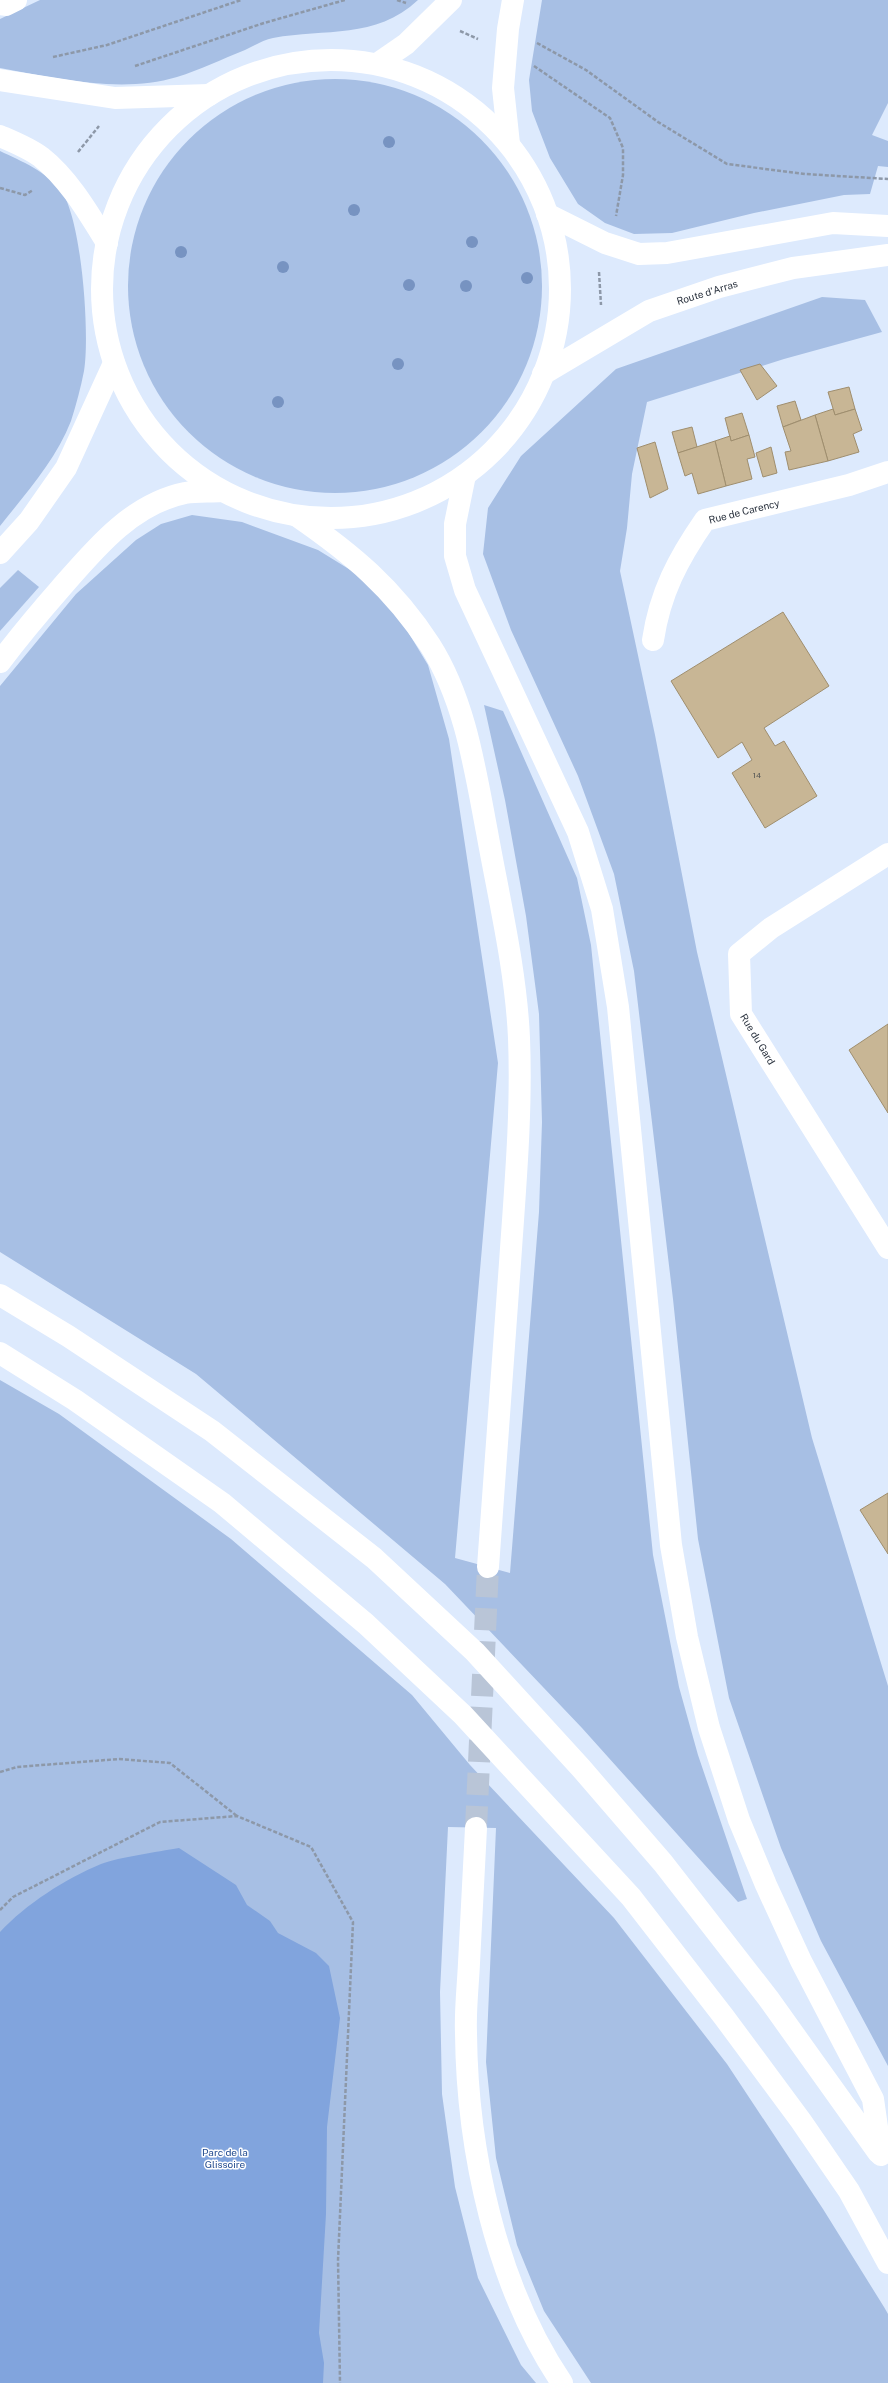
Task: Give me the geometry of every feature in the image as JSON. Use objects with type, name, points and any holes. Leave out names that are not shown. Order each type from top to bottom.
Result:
[{"type":"main road","points":[[0,4],[6,5],[16,0]]},
{"type":"main road","points":[[377,64],[406,44],[434,19],[451,0]]},
{"type":"main road","points":[[509,144],[503,88],[508,29],[513,0]]},
{"type":"main road","points":[[333,60],[377,64],[402,71],[450,93],[491,125],[509,144],[537,190],[547,214],[556,246],[560,278],[559,311],[554,343],[543,374],[524,412],[497,446],[465,475],[435,493],[408,504],[367,515],[332,518],[296,516],[258,506],[222,491],[187,467],[156,437],[132,402],[114,363],[105,324],[102,284],[107,244],[113,218],[123,193],[150,148],[187,110],[209,95],[248,75],[290,63],[333,60]]},
{"type":"main road","points":[[0,80],[115,98],[209,95]]},
{"type":"main road","points":[[0,136],[22,145],[41,157],[57,172],[84,206],[107,244]]},
{"type":"main road","points":[[547,214],[605,243],[640,254],[668,253],[833,223],[888,226]]},
{"type":"main road","name":"Route d'Arras","points":[[543,374],[571,360],[610,333],[650,311],[719,287],[793,268],[888,255]]},
{"type":"main road","points":[[0,553],[29,521],[66,468],[114,363]]},
{"type":"main road","name":"Rue de Carency","points":[[653,640],[657,613],[679,558],[705,520],[849,486],[888,472]]},
{"type":"main road","points":[[465,475],[455,524],[455,556],[465,590],[578,832],[602,909],[618,1007],[671,1545],[687,1637],[709,1728],[739,1820],[766,1885],[801,1961],[873,2099],[884,2161]]},
{"type":"main road","points":[[0,662],[23,632],[97,546],[123,524],[152,505],[185,493],[222,491]]},
{"type":"main road","points":[[296,516],[338,545],[369,570],[409,615],[432,647],[452,691],[472,752],[505,932],[519,1038],[517,1161],[488,1567]]},
{"type":"main road","name":"Rue du Gard","points":[[888,854],[771,928],[739,954],[741,1014],[888,1248]]},
{"type":"main road","points":[[0,1295],[68,1336],[212,1431],[374,1558],[475,1652],[581,1768],[663,1863],[768,1998],[884,2161]]},
{"type":"main road","points":[[0,1354],[76,1400],[222,1503],[366,1624],[463,1715],[631,1897],[801,2121],[849,2191],[888,2263]]},
{"type":"main road","points":[[476,1828],[466,2032],[470,2108],[481,2173],[504,2264],[527,2322],[543,2354],[562,2383]]},
{"type":"path","points":[[45,58],[66,55],[107,45],[241,0]]},
{"type":"path","points":[[397,0],[408,4],[434,19],[506,51],[542,71],[610,118],[623,148],[623,175],[616,216],[605,243],[598,278],[601,307],[610,333]]},
{"type":"path","points":[[508,29],[586,70],[658,122],[727,164],[805,174],[888,179]]},
{"type":"path","points":[[0,1772],[17,1767],[119,1760],[170,1763],[237,1816],[312,1847],[353,1922],[338,2260],[340,2383]]},
{"type":"path","points":[[0,1910],[13,1897],[160,1822],[237,1816]]},
{"type":"green space","points":[[40,0],[418,0],[402,13],[367,27],[273,38],[203,68],[177,77],[156,82],[111,84],[66,80],[0,68],[0,19]]},
{"type":"green space","points":[[542,0],[888,0],[888,103],[872,135],[888,141],[888,167],[878,166],[870,194],[844,195],[754,213],[672,233],[634,234],[605,223],[578,204],[550,158],[532,111],[529,80]]},
{"type":"green space","points":[[335,79],[375,83],[414,95],[433,103],[450,114],[482,139],[507,171],[518,188],[526,207],[538,246],[542,286],[538,326],[526,365],[518,384],[507,401],[482,433],[450,458],[433,469],[414,477],[375,489],[335,493],[295,489],[256,477],[237,469],[220,458],[188,433],[163,401],[152,384],[144,365],[132,326],[128,286],[132,246],[144,207],[152,188],[163,171],[188,139],[220,114],[237,103],[256,95],[295,83]]},
{"type":"green space","points":[[0,151],[42,173],[62,192],[69,207],[75,228],[83,279],[86,354],[83,377],[71,421],[65,435],[40,476],[0,526]]},
{"type":"green space","points":[[822,297],[865,300],[882,332],[784,359],[647,402],[632,474],[627,528],[620,571],[655,735],[697,952],[812,1438],[888,1686],[888,2066],[821,1941],[781,1848],[729,1698],[698,1539],[673,1299],[634,971],[614,874],[578,776],[511,630],[483,554],[488,508],[521,456],[616,369]]},
{"type":"green space","points":[[192,515],[242,522],[318,550],[365,579],[399,617],[428,665],[449,739],[498,1063],[455,1558],[510,1573],[539,1212],[542,1122],[539,1014],[526,916],[505,800],[484,705],[503,711],[577,878],[591,945],[653,1555],[679,1687],[698,1755],[747,1899],[738,1902],[582,1728],[445,1584],[196,1374],[0,1252],[0,686],[76,594],[136,540],[161,524]]},
{"type":"green space","points":[[18,570],[39,587],[0,631],[0,588]]},
{"type":"green space","name":"Parc de la Glissoire","points":[[0,1380],[59,1414],[231,1539],[412,1695],[470,1765],[614,1918],[727,2064],[823,2209],[884,2307],[888,2314],[888,2383],[591,2383],[544,2311],[517,2245],[496,2158],[486,2062],[496,1828],[448,1827],[440,1992],[442,2094],[455,2187],[478,2278],[521,2365],[536,2383],[0,2383]]},
{"type":"shaded area","points":[[179,1848],[236,1885],[247,1905],[270,1921],[278,1933],[316,1953],[329,1966],[340,2018],[327,2127],[326,2214],[319,2333],[324,2363],[323,2383],[0,2383],[0,1932],[34,1902],[87,1870],[118,1859]]},
{"type":"building","points":[[760,364],[777,386],[757,400],[740,370]]},
{"type":"building","points":[[849,387],[855,409],[835,415],[828,392]]},
{"type":"building","points":[[795,401],[801,420],[783,427],[777,406]]},
{"type":"building","points":[[833,409],[835,415],[855,409],[862,430],[853,434],[859,452],[828,461],[815,415]]},
{"type":"building","points":[[742,413],[749,435],[731,441],[725,418]]},
{"type":"building","points":[[815,415],[828,461],[789,470],[785,452],[791,451],[783,427]]},
{"type":"building","points":[[692,427],[697,447],[678,453],[672,432]]},
{"type":"building","points":[[749,435],[755,457],[747,459],[752,479],[726,486],[715,441],[730,436],[731,441]]},
{"type":"building","points":[[715,441],[726,486],[698,494],[692,473],[685,476],[678,453]]},
{"type":"building","points":[[655,442],[668,489],[650,498],[637,448]]},
{"type":"building","points":[[771,447],[777,473],[763,477],[756,453]]},
{"type":"building","points":[[783,612],[829,686],[764,728],[775,746],[784,741],[817,796],[765,828],[732,773],[752,760],[742,742],[718,758],[671,681]]},
{"type":"building","points":[[888,1024],[888,1113],[849,1050]]},
{"type":"building","points":[[888,1493],[888,1554],[860,1510]]},
{"type":"tunnel","points":[[476,1828],[488,1567]]}]
